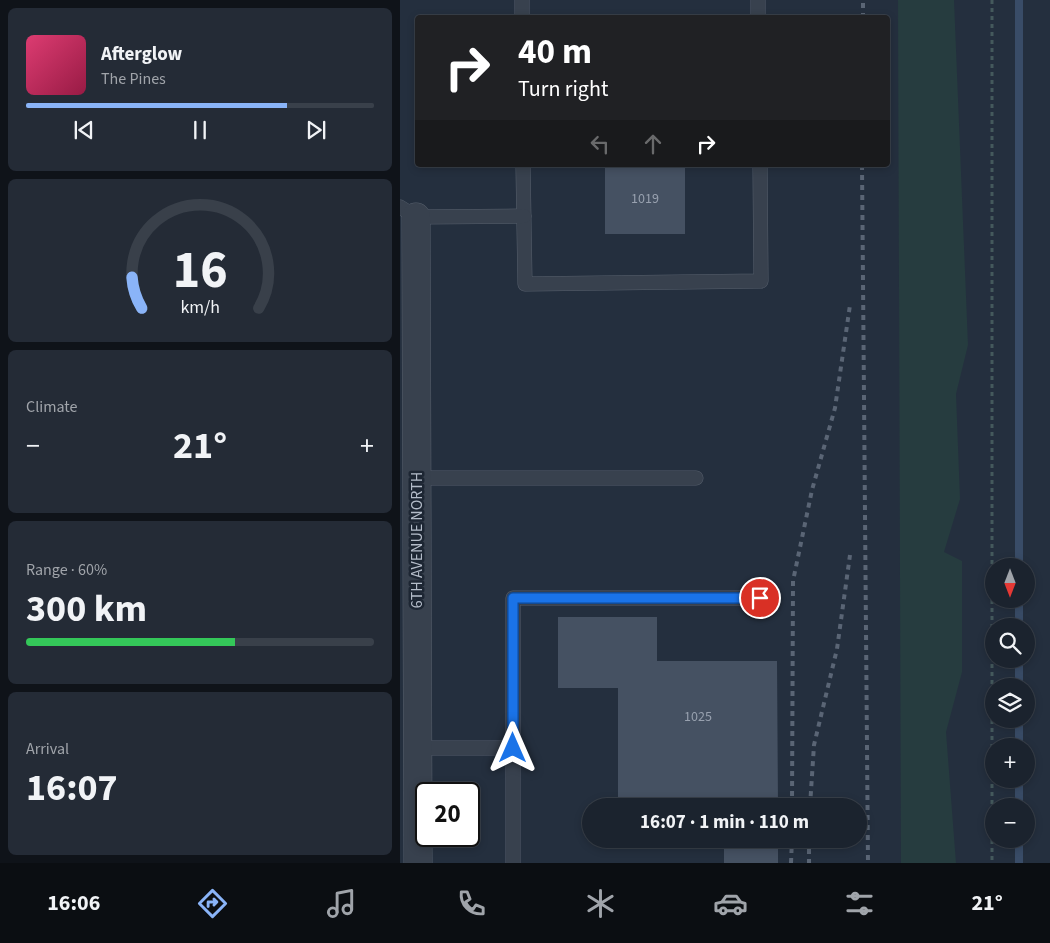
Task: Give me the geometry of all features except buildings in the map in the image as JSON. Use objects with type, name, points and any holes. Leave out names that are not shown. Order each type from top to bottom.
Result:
[{"type":"street","name":"6TH AVENUE NORTH","points":[[408,212],[408,275],[416,478],[408,515],[417,748],[418,863]]},
{"type":"lane","points":[[522,0],[522,15]]},
{"type":"lane","points":[[758,0],[758,15]]},
{"type":"lane","points":[[523,167],[525,284],[761,281],[760,167]]},
{"type":"lane","points":[[408,212],[524,216]]},
{"type":"lane","points":[[416,478],[696,478]]},
{"type":"lane","points":[[513,863],[513,598],[760,598]]},
{"type":"lane","points":[[417,748],[513,748]]},
{"type":"path","points":[[992,0],[992,863]]},
{"type":"green space","points":[[898,0],[954,0],[968,345],[956,394],[960,499],[944,552],[962,561],[962,672],[946,732],[956,863],[901,863]]},
{"type":"waterway","points":[[1019,0],[1019,558]]},
{"type":"waterway","points":[[1019,608],[1019,618]]},
{"type":"waterway","points":[[1019,668],[1019,678]]},
{"type":"waterway","points":[[1019,728],[1019,738]]},
{"type":"waterway","points":[[1019,788],[1019,798]]},
{"type":"waterway","points":[[1019,848],[1019,863]]},
{"type":"railway","points":[[863,0],[863,15]]},
{"type":"railway","points":[[862,167],[868,863]]},
{"type":"railway","points":[[792,798],[793,581],[812,490],[835,408],[850,305]]},
{"type":"railway","points":[[811,798],[814,745],[837,649],[850,555]]},
{"type":"railway","points":[[791,863],[792,848]]},
{"type":"railway","points":[[809,848],[809,863]]},
{"type":"route","points":[[513,748],[513,598],[760,598]]}]
